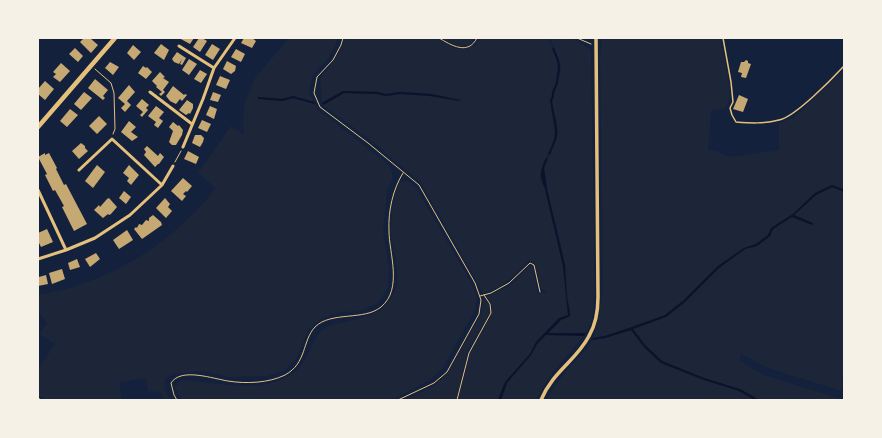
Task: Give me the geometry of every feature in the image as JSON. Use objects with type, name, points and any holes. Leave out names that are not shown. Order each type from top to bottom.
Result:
[{"type":"main road","points":[[38,127],[115,38]]},
{"type":"street","points":[[183,146],[203,99],[214,68],[235,38]]},
{"type":"street","points":[[541,400],[553,378],[586,342],[592,331],[596,316],[598,278],[596,38]]},
{"type":"street","points":[[179,46],[214,68]]},
{"type":"street","points":[[150,92],[192,124]]},
{"type":"street","points":[[79,170],[112,139],[162,185]]},
{"type":"street","points":[[38,259],[66,250],[95,238],[130,215],[162,185],[173,166]]},
{"type":"street","points":[[38,190],[66,250]]},
{"type":"lane","points":[[723,38],[731,82],[733,102],[730,108],[736,122],[755,123],[779,120],[791,115],[844,66]]},
{"type":"path","points":[[343,38],[333,60],[318,77],[314,93],[320,107],[368,143],[419,185],[475,283],[479,296],[480,305],[476,318],[447,372],[434,383],[398,400]]},
{"type":"path","points":[[439,38],[456,48],[466,48],[475,42],[477,38]]},
{"type":"path","points":[[577,38],[586,43],[596,45]]},
{"type":"path","points":[[91,66],[111,83],[114,93],[115,129],[112,139]]},
{"type":"path","points":[[173,166],[183,146]]},
{"type":"path","points":[[177,400],[171,383],[174,379],[187,375],[204,376],[229,382],[248,382],[268,381],[285,375],[299,362],[316,326],[334,318],[368,313],[382,307],[388,299],[392,288],[394,268],[388,230],[393,193],[403,172]]},
{"type":"path","points":[[479,296],[497,290],[509,283],[530,263],[534,265],[540,292]]},
{"type":"path","points":[[457,400],[468,353],[491,313],[490,304],[484,295]]},
{"type":"shaded area","points":[[289,38],[337,38],[336,44],[329,57],[313,75],[309,93],[314,102],[293,96],[282,99],[259,97],[282,101],[293,98],[315,104],[317,109],[388,164],[392,172],[392,180],[387,191],[383,231],[389,268],[388,287],[378,303],[361,310],[338,313],[322,318],[309,329],[296,359],[283,371],[267,376],[229,377],[203,371],[171,374],[165,379],[166,392],[170,400],[164,400],[160,392],[148,391],[146,378],[119,382],[122,400],[46,400],[38,395],[38,369],[55,344],[40,334],[47,323],[38,311],[38,295],[79,285],[118,269],[154,247],[171,234],[198,209],[215,188],[198,173],[231,126],[244,135],[243,119],[245,102],[255,78]]},
{"type":"shaded area","points":[[345,38],[436,38],[456,49],[466,49],[476,44],[479,38],[548,38],[559,64],[556,82],[552,93],[551,110],[555,133],[554,139],[542,167],[540,177],[545,189],[563,266],[568,315],[559,318],[536,342],[530,354],[505,382],[498,400],[458,400],[470,353],[492,313],[492,303],[486,297],[509,286],[530,265],[533,267],[538,294],[547,292],[541,288],[535,263],[531,261],[527,262],[508,281],[497,288],[483,293],[421,183],[373,142],[323,105],[344,93],[377,94],[386,96],[400,94],[460,100],[431,94],[400,92],[386,94],[378,92],[343,91],[322,103],[320,78],[338,55]]},
{"type":"shaded area","points":[[442,38],[475,38],[472,43],[468,45],[459,46]]},
{"type":"shaded area","points":[[550,38],[573,38],[591,50],[595,296],[592,319],[586,333],[548,334],[561,320],[570,316],[565,265],[556,224],[551,212],[544,168],[558,133],[552,100],[558,82],[561,64]]},
{"type":"shaded area","points":[[602,38],[720,38],[728,74],[729,95],[728,103],[725,108],[711,111],[708,151],[717,151],[729,157],[779,150],[779,123],[793,118],[844,70],[844,187],[842,189],[832,185],[815,193],[793,214],[771,228],[768,235],[756,244],[744,248],[718,266],[684,300],[665,315],[605,336],[593,338],[600,310],[603,282],[600,57]]},
{"type":"shaded area","points":[[554,48],[560,68],[558,84],[552,100],[557,126],[557,137],[550,155],[548,154],[554,141],[555,133],[550,99],[556,84],[558,68],[552,49]]},
{"type":"shaded area","points":[[343,91],[378,92],[386,94],[400,92],[431,94],[460,101],[430,96],[400,94],[386,96],[377,94],[344,93],[323,105],[322,103]]},
{"type":"shaded area","points":[[293,96],[314,102],[315,104],[293,98],[282,101],[258,99],[258,97],[282,99]]},
{"type":"shaded area","points":[[546,158],[548,158],[544,168],[547,189],[565,265],[567,297],[570,312],[570,316],[561,320],[548,333],[586,333],[584,336],[546,335],[537,344],[531,355],[507,383],[501,400],[498,400],[505,382],[530,354],[536,342],[559,318],[568,315],[563,266],[541,176],[542,166]]},
{"type":"shaded area","points":[[408,181],[416,188],[472,284],[477,297],[474,312],[442,369],[431,379],[392,400],[182,400],[175,388],[181,380],[245,386],[277,382],[291,375],[302,364],[315,339],[322,330],[330,325],[366,317],[380,310],[386,305],[396,289],[397,283],[397,272],[391,230],[394,200],[399,183]]},
{"type":"shaded area","points":[[832,185],[842,189],[844,187],[844,196],[842,191],[832,187],[816,195],[794,215],[813,223],[812,225],[792,217],[773,229],[770,236],[757,246],[745,249],[719,268],[685,302],[666,317],[633,329],[645,345],[662,361],[704,378],[740,389],[759,400],[755,400],[739,391],[704,380],[661,363],[644,347],[631,330],[605,338],[592,340],[593,338],[605,336],[665,315],[684,300],[718,266],[744,248],[756,244],[768,235],[771,228],[793,214],[815,193]]},
{"type":"shaded area","points":[[832,187],[842,191],[844,196],[844,361],[842,391],[768,368],[741,354],[740,361],[764,375],[844,400],[759,400],[740,389],[704,378],[662,361],[645,345],[633,329],[666,317],[685,302],[719,268],[745,249],[757,246],[770,236],[773,229],[792,217],[813,223],[794,215],[816,195]]},
{"type":"shaded area","points":[[484,297],[489,304],[490,313],[467,352],[456,400],[406,400],[435,385],[448,373],[481,314]]},
{"type":"shaded area","points":[[631,330],[644,347],[661,363],[704,380],[739,391],[755,400],[547,400],[560,378],[585,351],[592,340],[605,338]]},
{"type":"shaded area","points":[[546,335],[584,336],[552,374],[536,400],[501,400],[507,383],[531,355],[537,344]]},
{"type":"building","points":[[84,38],[90,38],[98,45],[91,53],[80,42]]},
{"type":"building","points":[[179,38],[194,38],[190,44]]},
{"type":"building","points":[[199,38],[207,41],[200,52],[193,47]]},
{"type":"building","points":[[244,38],[252,38],[256,41],[252,48],[241,43]]},
{"type":"building","points":[[161,44],[169,50],[164,60],[154,53]]},
{"type":"building","points":[[212,44],[220,49],[213,60],[205,55]]},
{"type":"building","points":[[133,45],[141,52],[134,60],[127,53]]},
{"type":"building","points":[[75,48],[83,56],[78,62],[69,54]]},
{"type":"building","points":[[236,49],[245,54],[241,62],[231,57]]},
{"type":"building","points":[[177,52],[186,58],[182,65],[180,64],[182,59],[179,64],[174,62],[172,59]]},
{"type":"building","points":[[189,59],[197,64],[189,75],[182,70]]},
{"type":"building","points":[[746,60],[751,64],[746,78],[741,77],[742,73],[738,72],[741,62]]},
{"type":"building","points":[[227,61],[236,66],[235,71],[231,74],[223,69]]},
{"type":"building","points":[[110,62],[119,67],[113,75],[105,68]]},
{"type":"building","points":[[61,63],[70,71],[60,82],[53,77],[56,74],[53,72]]},
{"type":"building","points":[[143,66],[146,68],[147,67],[152,72],[146,79],[138,73]]},
{"type":"building","points":[[200,70],[207,74],[201,83],[194,79]]},
{"type":"building","points":[[160,72],[165,77],[163,78],[169,82],[163,90],[165,92],[161,96],[159,94],[162,92],[152,81]]},
{"type":"building","points":[[220,76],[230,80],[226,89],[216,85]]},
{"type":"building","points":[[95,79],[108,90],[103,96],[105,98],[103,100],[88,88]]},
{"type":"building","points":[[45,81],[54,89],[45,100],[38,94],[38,89]]},
{"type":"building","points":[[129,85],[135,92],[127,101],[131,105],[125,112],[121,108],[125,104],[118,98]]},
{"type":"building","points":[[173,86],[184,95],[187,95],[182,101],[180,99],[176,104],[170,101],[166,96]]},
{"type":"building","points":[[84,92],[92,98],[81,110],[74,104]]},
{"type":"building","points":[[213,92],[221,95],[218,102],[210,100]]},
{"type":"building","points":[[739,95],[748,99],[743,112],[733,109]]},
{"type":"building","points":[[142,99],[149,105],[146,108],[148,110],[142,117],[140,115],[143,112],[136,106]]},
{"type":"building","points":[[187,100],[193,104],[193,108],[190,114],[189,113],[186,115],[179,110]]},
{"type":"building","points":[[156,106],[164,112],[159,118],[163,121],[158,128],[154,125],[156,122],[148,116]]},
{"type":"building","points":[[210,106],[217,109],[214,119],[206,115]]},
{"type":"building","points":[[70,109],[78,115],[67,127],[60,121]]},
{"type":"building","points":[[99,116],[107,124],[97,134],[89,126]]},
{"type":"building","points":[[202,120],[211,124],[207,132],[198,128]]},
{"type":"building","points":[[129,121],[136,127],[131,132],[138,137],[132,141],[121,132]]},
{"type":"building","points":[[173,122],[178,126],[179,125],[183,130],[182,135],[176,145],[172,145],[169,142],[173,131],[169,127]]},
{"type":"building","points":[[195,135],[201,135],[204,138],[200,147],[192,143]]},
{"type":"building","points":[[81,143],[88,151],[79,159],[72,151]]},
{"type":"building","points":[[147,146],[158,156],[160,153],[164,157],[155,167],[144,155],[146,152],[144,149]]},
{"type":"building","points":[[188,151],[199,157],[196,164],[184,159]]},
{"type":"building","points":[[45,153],[45,155],[49,153],[64,185],[66,184],[87,224],[74,231],[62,207],[64,206],[55,190],[53,191],[45,175],[47,174],[38,157]]},
{"type":"building","points":[[97,165],[105,172],[93,188],[85,181]]},
{"type":"building","points":[[129,165],[139,175],[131,185],[127,181],[129,178],[123,173]]},
{"type":"building","points":[[183,178],[192,186],[183,194],[186,196],[182,201],[171,191]]},
{"type":"building","points":[[124,191],[131,197],[126,204],[119,198]]},
{"type":"building","points":[[109,198],[117,207],[111,214],[108,214],[103,218],[94,210],[99,205],[100,207]]},
{"type":"building","points":[[165,198],[170,204],[168,207],[172,211],[166,218],[156,208]]},
{"type":"building","points":[[153,215],[161,222],[162,225],[142,239],[134,229],[136,227],[137,228],[139,224],[142,225],[146,220],[149,221],[149,218]]},
{"type":"building","points":[[47,229],[53,242],[41,247],[38,241],[38,233]]},
{"type":"building","points":[[127,230],[133,240],[119,249],[113,240]]},
{"type":"building","points":[[96,253],[100,259],[90,267],[85,259]]},
{"type":"building","points":[[77,259],[80,267],[70,270],[68,263]]},
{"type":"building","points":[[62,269],[65,279],[52,284],[49,273]]},
{"type":"building","points":[[38,274],[39,277],[46,275],[48,284],[38,286]]}]
